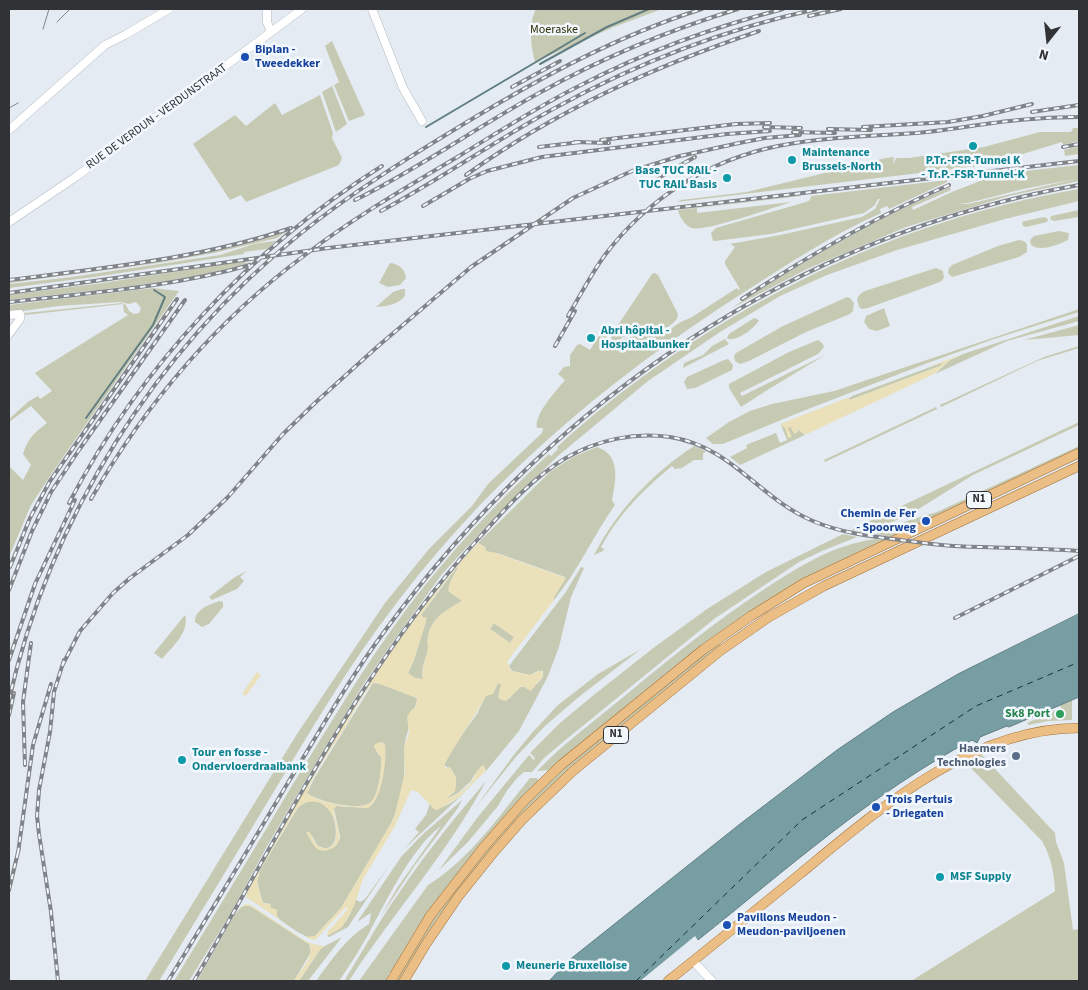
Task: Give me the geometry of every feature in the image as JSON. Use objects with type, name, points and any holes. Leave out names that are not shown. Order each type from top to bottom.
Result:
[{"type":"main road","name":"N1","points":[[391,981],[419,933],[440,903],[483,848],[525,800],[562,765],[704,649],[751,616],[804,583],[1079,453]]},
{"type":"main road","name":"N1","points":[[404,981],[426,944],[458,897],[522,820],[588,759],[720,651],[769,617],[824,586],[1079,466]]},
{"type":"main road","points":[[668,981],[866,820],[929,777],[982,748],[1006,739],[1042,731],[1079,728]]},
{"type":"street","points":[[9,130],[105,45],[169,9]]},
{"type":"street","points":[[267,9],[267,22],[271,32]]},
{"type":"street","name":"RUE DE VERDUN - VERDUNSTRAAT","points":[[9,222],[77,176],[302,9]]},
{"type":"street","points":[[372,9],[403,88],[422,121]]},
{"type":"street","points":[[9,315],[20,314],[20,319],[9,334]]},
{"type":"street","points":[[693,961],[712,981]]},
{"type":"green space","name":"Moeraske","points":[[536,9],[662,9],[614,27],[535,62],[531,42],[531,28]]},
{"type":"green space","points":[[332,41],[365,115],[349,121],[334,85],[339,82],[325,46]]},
{"type":"green space","points":[[332,86],[347,124],[336,132],[322,92]]},
{"type":"green space","points":[[320,95],[333,133],[332,138],[342,158],[339,165],[246,202],[241,195],[230,200],[193,144],[235,115],[246,126],[275,103],[282,115]]},
{"type":"green space","points":[[1073,128],[1079,128],[1079,141],[1063,145],[1062,142],[987,165],[677,202],[747,192],[886,158],[894,157],[893,165],[896,158],[909,158],[984,147],[1040,132],[1071,132]]},
{"type":"green space","points":[[1079,146],[1079,154],[1065,156],[1064,150]]},
{"type":"green space","points":[[1079,165],[1079,181],[1009,196],[906,227],[807,269],[730,309],[783,275],[865,228],[950,187],[951,190],[912,207],[913,210],[998,174]],"holes":[[[1075,179],[968,204],[958,204]]]},
{"type":"green space","points":[[947,180],[947,182],[889,209],[887,206],[880,209],[881,213],[812,249],[692,326],[592,401],[501,484],[458,529],[417,577],[378,628],[328,702],[159,981],[145,981],[297,734],[385,603],[429,549],[472,506],[488,484],[542,433],[543,428],[537,428],[539,416],[546,403],[565,380],[558,374],[564,367],[570,366],[570,355],[577,345],[580,344],[590,350],[602,331],[607,334],[607,340],[612,341],[612,334],[652,274],[658,275],[678,314],[677,319],[662,330],[629,335],[621,338],[622,340],[634,336],[664,334],[737,288],[738,290],[740,289],[725,264],[725,261],[735,247],[730,244],[862,217],[875,209],[880,199],[864,213],[771,234],[713,241],[711,233],[716,228],[806,202],[810,200],[811,196]]},
{"type":"green space","points":[[1079,189],[1079,201],[1005,219],[897,250],[827,275],[780,296],[720,332],[648,381],[558,456],[500,512],[442,574],[363,685],[266,848],[231,913],[189,981],[174,981],[335,716],[393,628],[458,547],[511,490],[549,454],[551,456],[558,449],[557,447],[613,399],[673,356],[735,316],[800,281],[867,250],[936,225],[1007,204]]},
{"type":"green space","points":[[801,195],[697,208],[697,213],[791,202],[725,223],[699,228],[692,228],[687,225],[681,218],[678,210]]},
{"type":"green space","points":[[1079,210],[1079,217],[1054,221],[1050,219],[1051,216]]},
{"type":"green space","points":[[1044,217],[1048,219],[1047,222],[1023,226],[1022,222]]},
{"type":"green space","points":[[287,231],[277,238],[214,253],[158,263],[9,283],[189,256],[233,247]]},
{"type":"green space","points":[[1059,231],[1069,233],[1068,240],[1044,248],[1031,245],[1030,240],[1034,236]]},
{"type":"green space","points":[[1019,240],[1027,244],[1027,252],[1019,257],[952,277],[948,273],[952,265],[998,246]]},
{"type":"green space","points":[[276,241],[267,249],[244,252],[244,254],[9,288],[9,284],[72,277],[220,255],[254,244]]},
{"type":"green space","points":[[245,261],[245,263],[253,262],[223,270],[162,281],[9,300],[9,295]]},
{"type":"green space","points":[[390,263],[396,264],[404,272],[406,278],[400,285],[388,287],[379,283]]},
{"type":"green space","points":[[936,268],[943,271],[944,278],[940,282],[868,308],[862,309],[859,307],[857,299],[865,291]]},
{"type":"green space","points":[[153,288],[179,291],[31,505],[9,557],[9,466],[23,480],[31,465],[23,454],[25,448],[32,436],[47,423],[31,406],[9,422],[9,419],[29,401],[38,396],[40,399],[52,391],[35,373],[128,315],[124,312],[123,304],[25,315],[25,313],[122,303],[134,314],[139,313],[141,308],[136,302],[129,304],[120,302],[58,306],[9,313],[9,305]]},
{"type":"green space","points":[[405,289],[405,296],[399,301],[376,307],[393,292]]},
{"type":"green space","points":[[847,297],[854,303],[853,311],[850,314],[806,332],[749,361],[740,364],[735,361],[734,356],[736,353],[783,326]]},
{"type":"green space","points":[[884,308],[890,326],[877,331],[869,329],[864,322],[866,316]]},
{"type":"green space","points":[[1079,309],[1079,312],[994,339],[925,364],[723,444],[713,444],[706,438],[729,422],[750,411],[772,404],[834,391]]},
{"type":"green space","points":[[1079,316],[1079,321],[1007,341],[935,374],[950,360],[963,354]]},
{"type":"green space","points":[[754,318],[759,320],[750,330],[736,338],[727,338],[729,334]]},
{"type":"green space","points":[[1079,325],[1079,335],[1024,340]]},
{"type":"green space","points":[[725,339],[729,344],[683,368],[684,363],[703,355],[712,346]]},
{"type":"green space","points":[[818,340],[824,347],[818,354],[740,393],[742,396],[825,355],[741,407],[729,388],[729,384],[789,352]]},
{"type":"green space","points":[[1079,346],[1079,348],[1037,361],[941,407],[940,405],[1044,357]]},
{"type":"green space","points":[[728,359],[733,365],[732,370],[695,388],[687,389],[684,382],[687,377]]},
{"type":"green space","points":[[943,363],[940,366],[850,400],[848,399],[852,396]]},
{"type":"green space","points":[[936,407],[937,409],[825,462],[824,460]]},
{"type":"green space","points":[[1079,422],[1079,425],[973,475],[917,510],[876,530],[868,533],[851,530]]},
{"type":"green space","points":[[781,425],[785,428],[796,428],[805,435],[740,465],[730,457],[747,448],[746,445],[776,433],[780,443],[787,440]]},
{"type":"green space","points":[[694,446],[706,451],[703,454],[703,460],[694,460],[682,468],[675,469],[672,466],[661,475],[624,513],[601,547],[604,549],[603,551],[594,555],[613,523],[637,494],[664,469]]},
{"type":"green space","points":[[1079,446],[1079,450],[896,535],[890,537],[876,534],[907,521],[937,512]]},
{"type":"green space","points":[[597,447],[605,451],[613,462],[615,484],[612,500],[615,505],[571,577],[554,600],[565,577],[497,553],[486,552],[485,547],[478,543],[551,471],[575,456]]},
{"type":"green space","points":[[843,534],[857,537],[799,562],[714,619],[563,742],[543,759],[532,772],[524,772],[517,778],[498,806],[468,842],[439,870],[477,818],[529,755],[534,760],[535,758],[530,753],[560,723],[590,698],[707,609],[766,572]]},
{"type":"green space","points":[[876,539],[886,540],[754,609],[727,627],[650,686],[551,770],[537,771],[572,739],[743,603],[787,574],[829,552],[844,546]]},
{"type":"green space","points":[[457,567],[450,582],[462,601],[441,615],[432,625],[422,670],[423,679],[414,678],[408,673],[426,621],[421,615]]},
{"type":"green space","points":[[581,567],[584,568],[571,597],[559,647],[548,676],[519,731],[486,771],[483,765],[471,781],[458,793],[445,800],[433,801],[426,794],[433,794],[446,799],[455,791],[454,774],[451,769],[444,765],[454,746],[477,714],[486,695],[493,693],[498,683],[501,684],[509,699],[519,687],[537,684],[543,677],[543,671],[530,675],[512,671],[509,666],[565,593]]},
{"type":"green space","points":[[247,571],[240,577],[244,581],[237,589],[212,600],[209,597],[235,577]]},
{"type":"green space","points":[[219,601],[223,602],[223,607],[209,624],[202,627],[195,622],[200,611]]},
{"type":"green space","points":[[185,615],[186,621],[183,633],[162,659],[154,653]]},
{"type":"green space","points":[[494,623],[514,637],[510,643],[490,629]]},
{"type":"green space","points":[[720,643],[721,645],[520,819],[401,981],[394,981],[442,905],[516,815],[566,766],[675,674]]},
{"type":"green space","points":[[641,649],[580,696],[545,726],[515,758],[475,808],[513,756],[558,705],[598,674]]},
{"type":"green space","points":[[373,683],[381,684],[417,698],[405,741],[404,779],[396,812],[390,826],[341,908],[315,936],[309,938],[280,920],[270,907],[271,904],[263,903],[257,882],[260,870],[299,806],[313,801],[323,804],[331,812],[335,823],[336,835],[333,844],[327,848],[317,845],[313,837],[307,835],[318,849],[333,848],[340,839],[334,808],[336,806],[368,808],[377,797],[384,770],[385,745],[382,742],[376,751],[381,757],[381,768],[376,794],[371,802],[366,805],[349,806],[319,799],[307,793]]},
{"type":"green space","name":"Sk8 Port","points":[[1072,700],[1072,720],[1048,721],[1029,725],[1027,723],[1061,708],[1060,705]]},
{"type":"green space","points":[[982,755],[1055,833],[1056,842],[1064,863],[1073,930],[1079,929],[1079,981],[911,981],[1055,890],[1052,865],[1042,841],[966,763]]},
{"type":"green space","points":[[530,778],[537,778],[539,781],[491,832],[459,872],[423,922],[391,973],[389,973],[386,981],[359,981],[428,885],[471,850]]},
{"type":"green space","points":[[486,781],[438,858],[349,981],[344,981],[386,912],[411,876],[442,834]]},
{"type":"green space","points":[[475,783],[404,849],[419,832],[415,829],[426,815],[430,803],[434,809],[445,806]]},
{"type":"green space","points":[[462,800],[381,916],[397,888],[441,826],[430,835],[410,861],[365,941],[339,981],[316,981],[333,957],[346,943],[369,924],[371,913],[357,922],[401,857],[422,835]]},
{"type":"green space","points":[[389,866],[348,927],[329,937],[327,936],[344,924],[355,899],[360,902],[365,899]]},
{"type":"green space","points":[[247,905],[309,944],[311,952],[294,981],[197,981],[235,914],[241,907]]},
{"type":"green space","points":[[342,937],[308,981],[299,981],[321,948]]},
{"type":"sand","points":[[963,354],[950,360],[934,374],[805,435],[797,428],[798,432],[794,434],[790,426],[788,428],[792,437],[788,438],[785,428],[780,424],[852,396],[848,399],[850,400],[940,366],[943,363],[927,367]]},
{"type":"sand","points":[[478,543],[485,547],[486,551],[566,578],[554,600],[507,662],[512,671],[530,675],[542,670],[543,676],[531,691],[522,686],[506,701],[498,697],[501,684],[498,683],[493,694],[486,696],[444,765],[446,768],[450,767],[456,777],[455,791],[446,799],[457,794],[468,785],[483,765],[486,771],[459,797],[437,810],[418,792],[411,790],[395,826],[363,879],[354,906],[341,928],[327,936],[328,931],[348,909],[346,907],[317,938],[314,940],[305,937],[315,936],[341,908],[394,818],[405,772],[404,747],[409,733],[407,717],[416,706],[417,698],[373,683],[361,699],[318,769],[307,793],[319,800],[339,805],[358,806],[371,802],[378,787],[381,767],[381,757],[374,747],[375,744],[380,742],[385,745],[385,752],[383,779],[380,789],[373,804],[368,808],[337,806],[334,808],[339,832],[338,843],[335,847],[324,851],[312,843],[306,832],[311,834],[316,844],[320,847],[327,849],[332,846],[336,839],[336,831],[332,814],[325,806],[314,801],[305,803],[296,810],[260,870],[257,882],[262,901],[264,904],[271,904],[270,907],[277,910],[277,916],[280,920],[246,897],[247,891],[352,709],[380,665],[443,582]],"holes":[[[457,567],[448,591],[462,601],[441,615],[432,625],[428,637],[428,650],[423,669],[423,679],[415,678],[408,673],[414,660],[427,617],[423,618],[421,615]],[[494,623],[514,637],[510,643],[490,629]]]},
{"type":"sand","points":[[257,672],[261,675],[246,696],[242,694]]},
{"type":"sand","points":[[245,904],[251,905],[304,940],[324,946],[299,981],[294,981],[308,959],[311,950],[310,945],[250,906],[244,906],[238,910]]},
{"type":"water","points":[[1079,614],[1079,697],[1009,727],[1007,726],[980,737],[977,743],[972,740],[900,783],[831,833],[698,940],[695,937],[640,981],[549,981],[568,961],[740,824],[837,750],[893,712],[958,674]]},
{"type":"pier","points":[[695,936],[698,943],[695,940],[644,981],[640,981]]},
{"type":"waterway","points":[[540,64],[607,27],[649,9]]},
{"type":"waterway","points":[[426,127],[585,33]]},
{"type":"waterway","points":[[86,418],[153,325],[165,297],[154,290]]},
{"type":"ferry route","points":[[636,981],[802,820],[976,706],[1079,662]]},
{"type":"tram line","points":[[43,29],[49,9]]},
{"type":"tram line","points":[[57,22],[70,9]]},
{"type":"tram line","points":[[9,108],[18,103]]},
{"type":"railway","points":[[9,700],[27,633],[51,567],[81,503],[116,443],[155,385],[199,331],[248,280],[300,234],[339,204],[491,108],[549,75],[608,45],[702,9]]},
{"type":"railway","points":[[355,200],[402,175],[516,106],[587,68],[661,36],[738,9]]},
{"type":"railway","points":[[91,499],[135,430],[185,366],[242,307],[323,241],[400,191],[567,92],[607,72],[681,41],[783,9]]},
{"type":"railway","points":[[381,211],[533,120],[618,76],[715,37],[817,9]]},
{"type":"railway","points":[[809,16],[841,9]]},
{"type":"railway","points":[[466,175],[535,130],[607,92],[681,60],[759,31]]},
{"type":"railway","points":[[512,87],[560,61]]},
{"type":"railway","points":[[863,127],[948,122],[1032,104]]},
{"type":"railway","points":[[1032,112],[1079,105]]},
{"type":"railway","points":[[568,316],[605,255],[640,216],[682,184],[728,161],[778,146],[812,141],[917,133],[1027,119],[1079,117]]},
{"type":"railway","points":[[601,140],[736,124],[770,123]]},
{"type":"railway","points":[[764,127],[801,128]]},
{"type":"railway","points":[[828,129],[871,130]]},
{"type":"railway","points":[[423,206],[469,179],[487,171],[542,157],[727,134],[770,131]]},
{"type":"railway","points":[[793,132],[835,133]]},
{"type":"railway","points":[[62,666],[80,631],[113,593],[188,535],[227,498],[283,434],[316,402],[471,267],[573,198],[632,171],[680,156],[739,143],[765,138],[800,135]]},
{"type":"railway","points":[[575,142],[609,143]]},
{"type":"railway","points":[[539,147],[581,142]]},
{"type":"railway","points":[[1063,147],[1079,144]]},
{"type":"railway","points":[[647,187],[695,157]]},
{"type":"railway","points":[[9,293],[328,248],[1079,161]]},
{"type":"railway","points":[[69,503],[98,453],[130,404],[165,358],[203,314],[244,273],[288,234],[382,166]]},
{"type":"railway","points":[[742,299],[792,267],[843,238],[949,185]]},
{"type":"railway","points":[[168,981],[335,705],[384,632],[451,548],[525,471],[604,402],[688,340],[779,287],[874,244],[974,209],[1079,185]]},
{"type":"railway","points":[[9,280],[187,255],[257,239],[291,228]]},
{"type":"railway","points":[[9,302],[161,284],[221,273],[250,265]]},
{"type":"railway","points":[[10,567],[30,518],[50,481],[177,299]]},
{"type":"railway","points":[[9,590],[32,531],[51,492],[185,300]]},
{"type":"railway","points":[[555,346],[575,311]]},
{"type":"railway","points":[[194,981],[359,696],[435,589],[508,506],[530,485],[566,458],[590,446],[616,439],[643,436],[670,437],[692,442],[728,462],[793,511],[813,521],[845,531],[940,545],[1079,551]]},
{"type":"railway","points":[[9,660],[35,584],[75,500]]},
{"type":"railway","points":[[955,618],[1079,556]]},
{"type":"railway","points":[[25,765],[23,702],[31,643]]},
{"type":"railway","points":[[58,981],[51,912],[37,816],[39,790],[50,732],[54,692],[64,660]]},
{"type":"railway","points":[[18,853],[33,745],[51,684]]},
{"type":"railway","points":[[9,715],[14,693]]},
{"type":"railway","points":[[9,890],[19,848]]},
{"type":"place","name":"Biplan - Tweedekker","points":[[245,57]]},
{"type":"place","name":"P.Tr.-FSR-Tunnel K - Tr.P.-FSR-Tunnel-K","points":[[973,146]]},
{"type":"place","name":"Maintenance Brussels-North","points":[[792,160]]},
{"type":"place","name":"Base TUC RAIL - TUC RAIL Basis","points":[[727,178]]},
{"type":"place","name":"Abri hôpital - Hospitaalbunker","points":[[591,338]]},
{"type":"place","name":"Chemin de Fer - Spoorweg","points":[[926,521]]},
{"type":"place","name":"Sk8 Port","points":[[1060,714]]},
{"type":"place","name":"Haemers Technologies","points":[[1016,756]]},
{"type":"place","name":"Tour en fosse - Ondervloerdraaibank","points":[[182,760]]},
{"type":"place","name":"Trois Pertuis - Driegaten","points":[[876,807]]},
{"type":"place","name":"MSF Supply","points":[[940,877]]},
{"type":"place","name":"Pavillons Meudon - Meudon-paviljoenen","points":[[727,925]]},
{"type":"place","name":"Meunerie Bruxelloise","points":[[506,966]]}]
